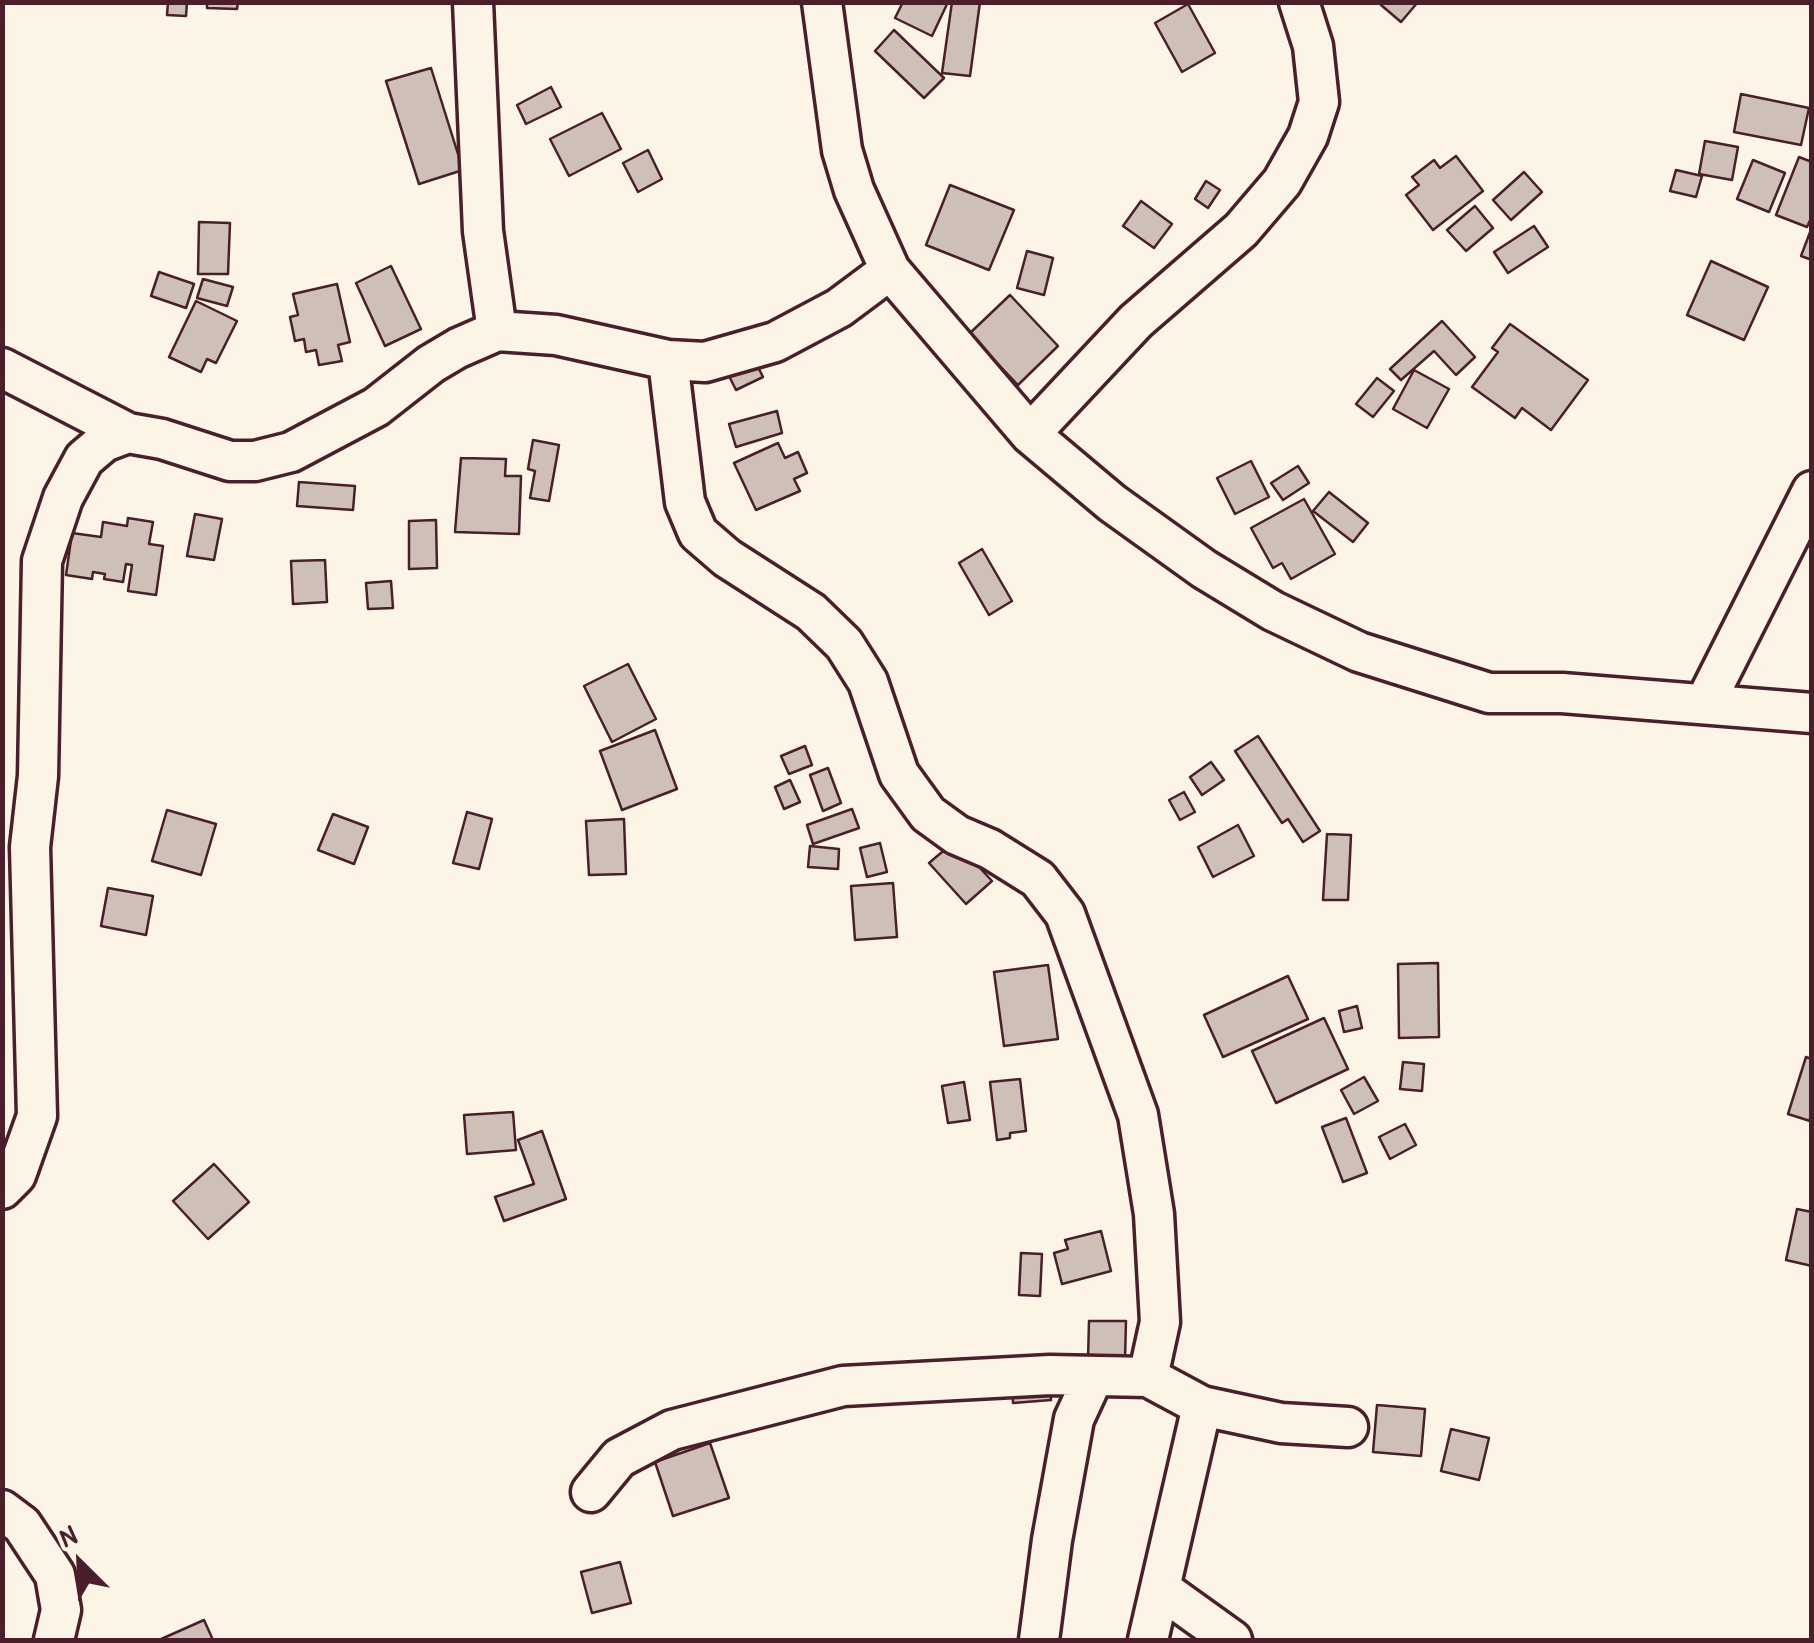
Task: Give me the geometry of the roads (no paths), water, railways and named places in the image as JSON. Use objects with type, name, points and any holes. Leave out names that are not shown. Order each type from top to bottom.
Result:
[{"type":"street","points":[[473,2],[483,231],[497,331]]},
{"type":"street","points":[[822,2],[842,150],[854,190],[890,270],[1030,434],[1112,503],[1204,569],[1273,611],[1359,652],[1489,692],[1705,702],[1812,713]]},
{"type":"street","points":[[1030,434],[1136,321],[1241,230],[1282,182],[1308,136],[1319,102],[1313,46],[1299,2]]},
{"type":"street","points":[[2,368],[128,433],[162,439],[230,461],[255,461],[291,452],[376,407],[430,364],[497,331],[556,335],[668,360],[704,362],[775,342],[840,308],[890,270]]},
{"type":"street","points":[[668,360],[686,502],[698,533],[727,558],[812,612],[844,644],[868,682],[900,774],[928,814],[957,835],[990,849],[1038,879],[1065,914],[1138,1115],[1154,1214],[1160,1322],[1148,1377]]},
{"type":"street","points":[[2,1189],[16,1175],[37,1116],[30,846],[38,776],[42,561],[64,498],[84,459],[104,442],[128,433]]},
{"type":"street","points":[[1705,702],[1812,491]]},
{"type":"street","points":[[591,1492],[619,1458],[672,1430],[843,1386],[1050,1375],[1148,1377],[1202,1406],[1281,1424],[1348,1427]]},
{"type":"street","points":[[1039,1640],[1074,1419],[1094,1378]]},
{"type":"street","points":[[1148,1640],[1202,1406]]},
{"type":"street","points":[[2,1510],[22,1524],[55,1575],[60,1610],[54,1640]]},
{"type":"street","points":[[1161,1589],[1232,1640]]}]
